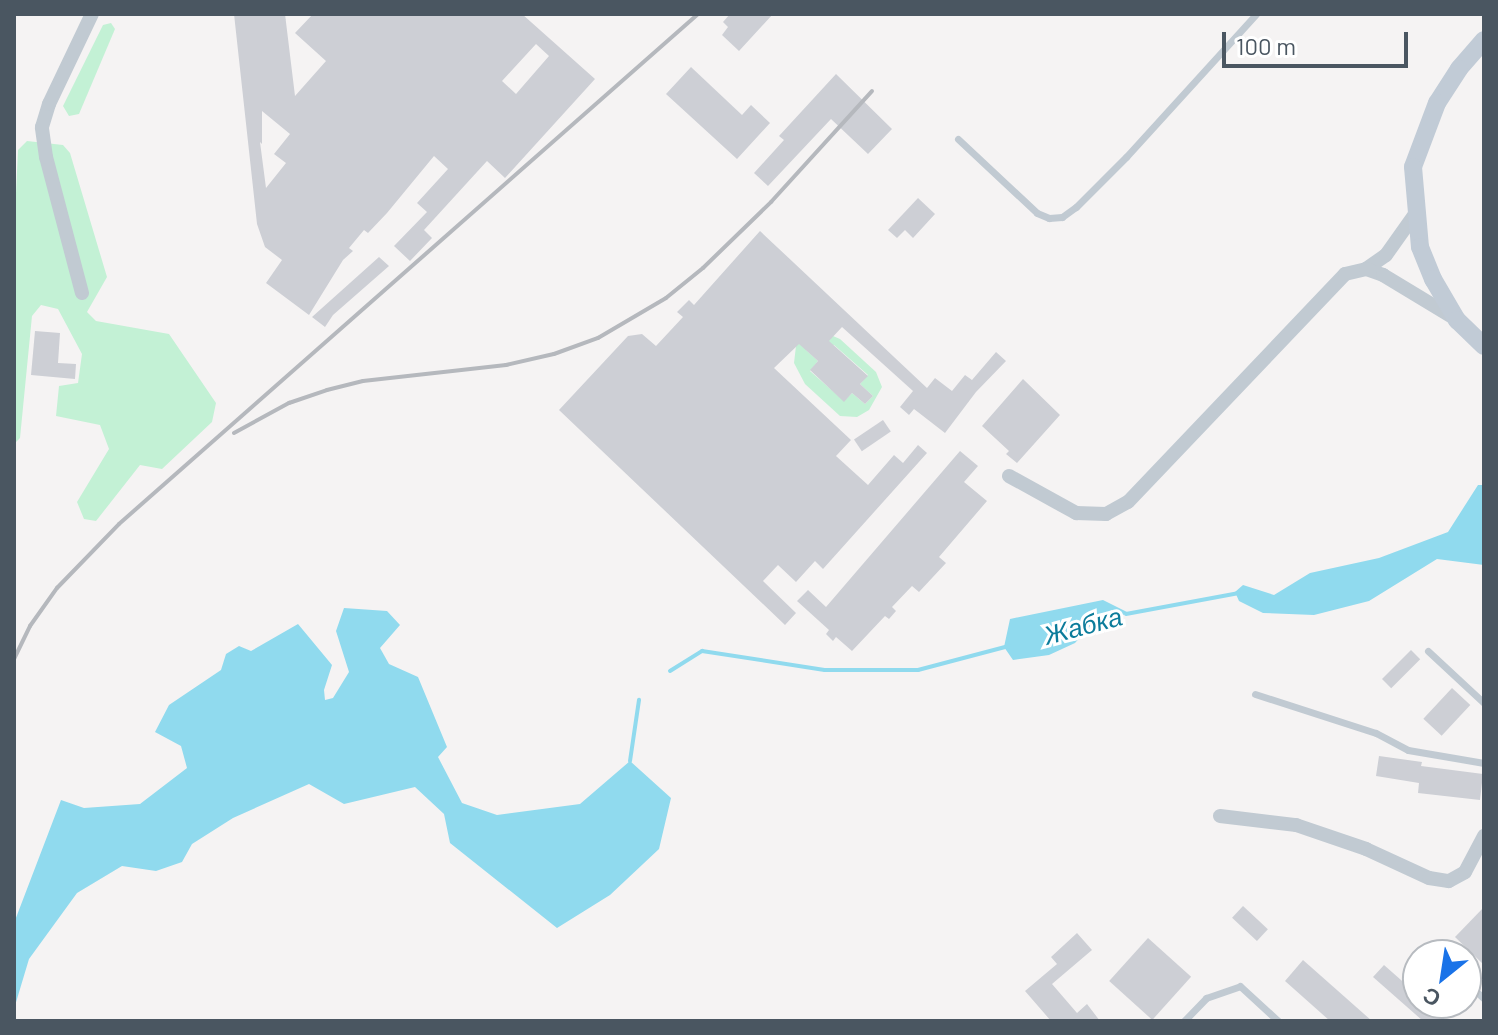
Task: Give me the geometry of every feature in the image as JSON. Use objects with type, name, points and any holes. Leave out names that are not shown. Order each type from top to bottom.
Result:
[{"type":"street","points":[[82,293],[46,157],[42,127],[49,104],[92,14]]},
{"type":"street","points":[[1457,320],[1433,279],[1420,247],[1413,167],[1427,124],[1459,69],[1484,40]]},
{"type":"street","points":[[1009,476],[1076,513],[1106,514],[1128,502],[1345,274],[1366,269],[1386,255],[1415,214]]},
{"type":"street","points":[[1366,269],[1383,275],[1457,320],[1484,346]]},
{"type":"street","points":[[1220,816],[1296,825],[1366,849],[1429,878],[1449,881],[1465,872],[1484,836]]},
{"type":"lane","points":[[958,139],[1037,213],[1049,218],[1062,217],[1126,157],[1256,14]]},
{"type":"lane","points":[[1428,651],[1484,703]]},
{"type":"lane","points":[[1255,694],[1376,733],[1408,750],[1484,763]]},
{"type":"lane","points":[[1184,1021],[1206,998],[1240,986],[1278,1021]]},
{"type":"green space","points":[[111,23],[115,29],[79,114],[69,116],[63,106],[103,25]]},
{"type":"green space","points":[[27,141],[63,145],[70,153],[107,277],[87,312],[96,321],[169,334],[216,403],[212,422],[162,469],[140,465],[96,521],[84,519],[77,502],[109,449],[100,425],[56,416],[59,386],[78,383],[82,354],[58,309],[41,305],[32,316],[20,438],[14,444],[14,236],[18,150]]},
{"type":"green space","points":[[810,331],[825,345],[833,336],[840,339],[876,372],[882,387],[869,410],[857,417],[840,416],[805,384],[794,363],[796,346]],"holes":[[[834,345],[868,375],[860,384],[873,396],[865,404],[852,393],[844,401],[810,371],[818,361],[806,350]]]},
{"type":"water","points":[[1478,485],[1484,485],[1484,565],[1437,559],[1369,601],[1314,615],[1263,613],[1239,601],[1235,592],[1243,585],[1274,595],[1310,573],[1379,558],[1448,532]]},
{"type":"water","points":[[1103,600],[1129,613],[1091,625],[1075,643],[1049,655],[1013,660],[1004,647],[1010,619]]},
{"type":"water","points":[[344,608],[387,611],[400,625],[380,648],[389,664],[418,677],[447,747],[438,757],[462,803],[497,815],[580,804],[630,761],[671,798],[659,849],[610,895],[557,928],[450,843],[444,814],[415,787],[344,804],[309,784],[233,818],[192,844],[182,862],[156,871],[122,866],[77,893],[29,959],[14,1009],[14,923],[61,800],[84,808],[140,804],[187,768],[181,746],[155,732],[169,705],[221,670],[226,654],[239,646],[251,651],[298,624],[332,665],[324,690],[325,700],[333,698],[349,672],[336,631]]},
{"type":"building","points":[[234,14],[285,14],[295,96],[326,61],[295,33],[313,14],[522,14],[595,79],[505,178],[487,161],[424,230],[432,238],[410,261],[394,246],[427,212],[417,203],[448,169],[434,156],[387,213],[368,233],[364,230],[349,248],[353,251],[343,260],[309,315],[266,283],[282,260],[265,247],[257,224]],"holes":[[[536,44],[549,56],[516,94],[502,81]],[[262,111],[290,134],[274,154],[286,163],[266,188],[260,142],[262,144]]]},
{"type":"building","points":[[730,14],[773,14],[739,51],[722,35],[728,27],[723,22]]},
{"type":"building","points":[[691,67],[742,115],[751,105],[770,123],[737,159],[666,94]]},
{"type":"building","points":[[836,74],[892,129],[868,154],[831,119],[768,186],[754,173],[784,140],[779,136]]},
{"type":"building","points":[[918,198],[935,214],[913,238],[905,230],[897,238],[888,230]]},
{"type":"building","points":[[760,231],[927,388],[935,378],[952,391],[965,375],[972,380],[996,352],[1006,361],[976,392],[945,433],[914,409],[909,415],[900,407],[913,391],[842,327],[829,341],[868,376],[860,384],[873,396],[865,404],[852,393],[844,402],[810,370],[818,361],[799,344],[774,368],[851,440],[836,456],[868,485],[894,455],[903,463],[918,445],[927,453],[823,569],[815,561],[796,582],[778,565],[763,581],[796,613],[785,625],[559,410],[628,336],[642,334],[656,346],[683,317],[677,312],[689,300],[694,305]]},
{"type":"building","points":[[379,257],[389,266],[333,315],[325,327],[312,317]]},
{"type":"building","points":[[35,331],[60,333],[58,363],[76,364],[75,379],[31,375]]},
{"type":"building","points":[[1023,379],[1060,415],[1017,463],[1006,454],[1009,451],[982,426]]},
{"type":"building","points":[[883,420],[891,432],[862,451],[854,440]]},
{"type":"building","points":[[960,451],[978,466],[964,482],[987,501],[939,557],[946,563],[919,592],[912,586],[892,607],[896,611],[889,619],[885,616],[852,651],[836,637],[833,641],[826,634],[829,630],[797,601],[808,590],[826,607]]},
{"type":"building","points":[[1411,650],[1420,659],[1391,688],[1382,679]]},
{"type":"building","points":[[1452,688],[1470,705],[1442,736],[1423,719]]},
{"type":"building","points":[[1379,756],[1422,762],[1421,766],[1483,774],[1480,800],[1418,793],[1419,783],[1376,776]]},
{"type":"building","points":[[1243,906],[1268,929],[1257,941],[1232,918]]},
{"type":"building","points":[[1484,907],[1484,965],[1482,939],[1455,937]]},
{"type":"building","points":[[1077,933],[1092,950],[1052,984],[1077,1013],[1087,1004],[1100,1021],[1051,1021],[1025,991],[1057,964],[1051,957]]},
{"type":"building","points":[[1148,938],[1191,977],[1152,1020],[1109,981]]},
{"type":"building","points":[[1303,960],[1372,1021],[1330,1021],[1285,981]]},
{"type":"building","points":[[1384,965],[1402,981],[1402,1003],[1373,977]]},
{"type":"building","points":[[1421,1019],[1447,1021],[1423,1021]]},
{"type":"waterway","name":"Жабка","points":[[1126,614],[1239,593]]},
{"type":"waterway","name":"Жабка","points":[[670,671],[702,651],[825,670],[918,670],[1009,646]]},
{"type":"waterway","points":[[630,761],[639,700]]},
{"type":"railway","points":[[14,659],[30,626],[57,588],[119,524],[698,14]]},
{"type":"railway","points":[[234,433],[289,403],[327,390],[363,381],[506,365],[554,354],[598,338],[666,298],[703,268],[771,202],[872,91]]}]
